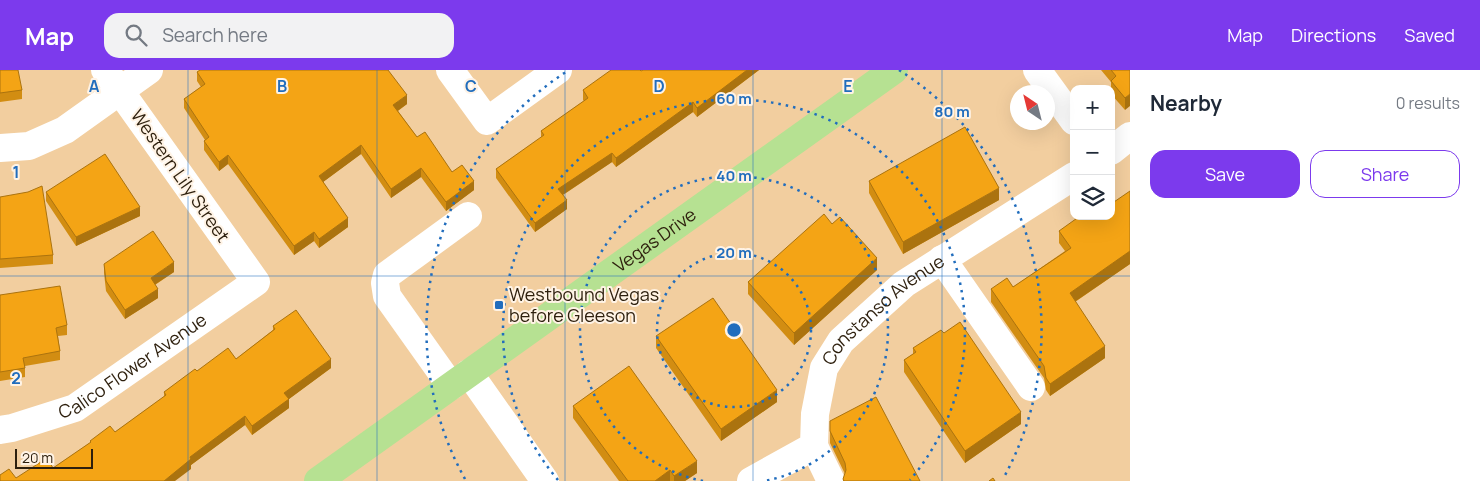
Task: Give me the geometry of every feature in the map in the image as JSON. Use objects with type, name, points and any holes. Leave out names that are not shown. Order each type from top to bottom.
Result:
[{"type":"main road","name":"Vegas Drive","points":[[318,481],[894,70]]},
{"type":"street","points":[[0,148],[29,146],[65,130],[112,80],[149,70]]},
{"type":"street","points":[[450,70],[487,121],[558,70]]},
{"type":"street","points":[[1037,70],[1070,115]]},
{"type":"street","name":"Western Lily Street","points":[[112,80],[256,282]]},
{"type":"street","points":[[1115,148],[1130,136]]},
{"type":"street","name":"Constanso Avenue","points":[[814,446],[816,414],[824,368],[841,341],[904,284],[1070,179]]},
{"type":"street","points":[[468,216],[387,275],[385,283],[387,296],[460,379],[545,481]]},
{"type":"street","points":[[942,259],[1031,387]]},
{"type":"street","name":"Calico Flower Avenue","points":[[0,430],[76,408],[256,282]]},
{"type":"street","points":[[751,481],[814,446],[831,481]]},
{"type":"building","points":[[0,70],[18,70],[22,90],[0,93]]},
{"type":"building","points":[[200,70],[388,70],[407,95],[393,105],[417,137],[425,132],[452,172],[462,165],[474,181],[446,202],[421,168],[391,189],[361,145],[319,176],[348,218],[319,239],[314,232],[294,246],[228,155],[219,162],[204,141],[209,137],[184,99],[205,84],[197,72]]},
{"type":"building","points":[[611,70],[747,70],[697,108],[693,102],[616,158],[612,153],[558,189],[567,200],[535,223],[496,169],[544,135],[541,131],[588,98],[583,90]]},
{"type":"building","points":[[1111,70],[1130,70],[1130,94],[1125,98],[1111,81],[1116,76]]},
{"type":"building","points":[[965,127],[999,188],[903,242],[869,181]]},
{"type":"building","points":[[105,154],[140,207],[76,237],[46,192]]},
{"type":"building","points":[[42,186],[53,255],[0,259],[0,197],[28,192]]},
{"type":"building","points":[[1130,191],[1130,251],[1070,293],[1105,346],[1050,384],[1046,378],[1044,366],[991,289],[1007,278],[1013,287],[1071,248],[1059,231],[1074,220],[1115,220],[1115,201]]},
{"type":"building","points":[[824,214],[832,224],[840,217],[877,258],[794,333],[748,282]]},
{"type":"building","points":[[153,231],[174,262],[151,278],[158,289],[125,310],[106,281],[104,264]]},
{"type":"building","points":[[60,286],[67,325],[56,328],[60,351],[23,358],[25,368],[0,372],[0,295]]},
{"type":"building","points":[[713,298],[777,390],[721,429],[656,336]]},
{"type":"building","points":[[296,310],[331,359],[284,393],[289,399],[252,426],[245,416],[190,457],[191,459],[164,481],[0,481],[0,475],[9,469],[16,478],[47,458],[53,468],[91,442],[110,426],[115,432],[166,395],[164,392],[228,348],[236,359],[275,329],[273,326]]},
{"type":"building","points":[[960,322],[1021,412],[965,451],[904,360],[916,352],[913,348],[941,330],[944,333]]},
{"type":"building","points":[[629,366],[697,461],[674,476],[670,470],[655,481],[628,481],[573,406]]},
{"type":"building","points":[[876,397],[920,481],[844,481],[845,463],[830,431],[830,421]]},
{"type":"place","name":"Westbound Vegas before Gleeson","points":[[499,305]]}]
